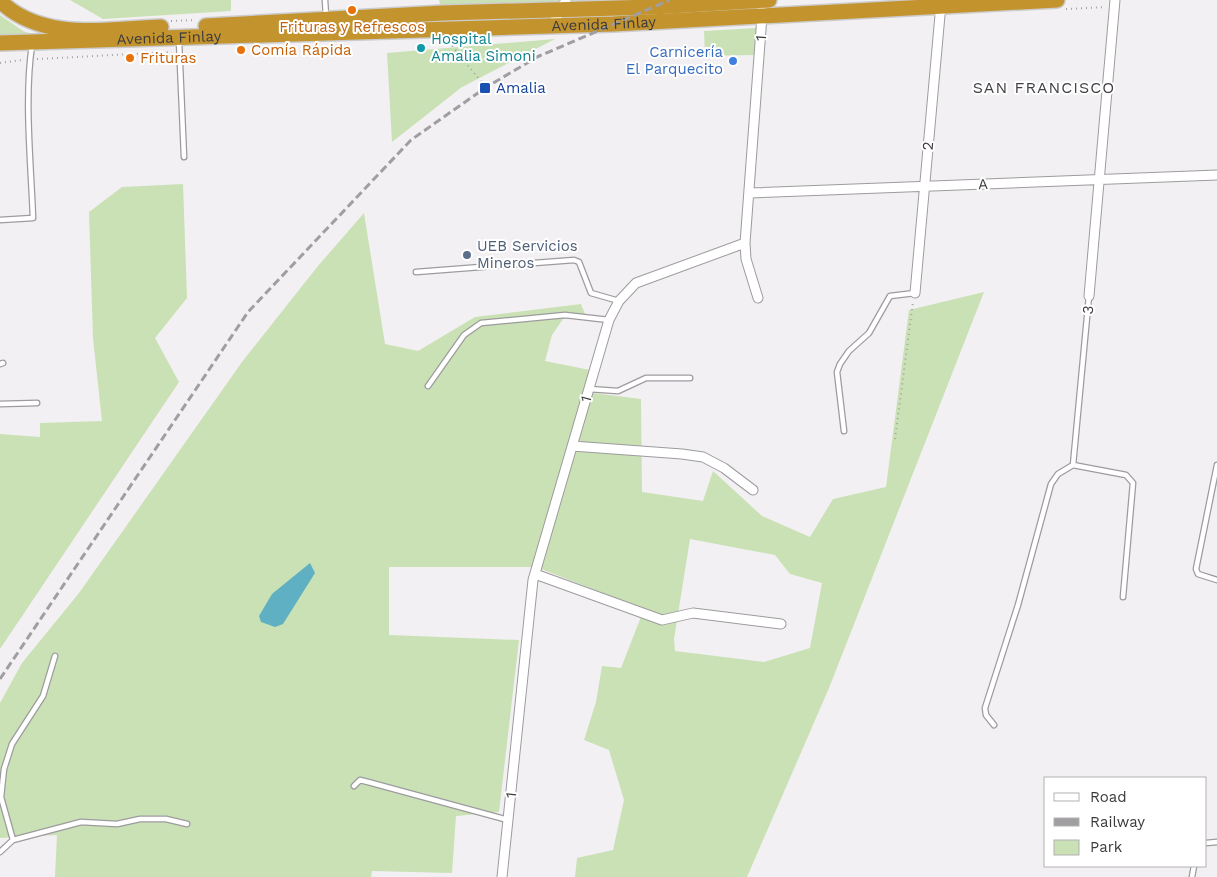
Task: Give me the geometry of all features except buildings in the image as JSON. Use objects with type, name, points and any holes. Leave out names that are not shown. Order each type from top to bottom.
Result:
[{"type":"highway","name":"Avenida Finlay","points":[[0,43],[179,37],[563,5],[652,7],[769,0]]},
{"type":"highway","name":"Avenida Finlay","points":[[0,1],[27,20],[52,29],[218,26],[613,24],[762,16],[941,3],[1058,0]]},
{"type":"street","name":"1","points":[[502,877],[535,574],[609,320],[619,301],[636,283],[745,243],[762,16],[761,0]]},
{"type":"street","name":"3","points":[[1089,296],[1115,0]]},
{"type":"street","name":"2","points":[[914,292],[941,3]]},
{"type":"street","points":[[553,24],[563,5]]},
{"type":"street","name":"A","points":[[749,193],[1217,175]]},
{"type":"street","points":[[745,243],[746,259],[758,298]]},
{"type":"street","points":[[572,446],[682,454],[703,458],[724,468],[753,490]]},
{"type":"street","points":[[535,574],[662,620],[694,613],[781,624]]},
{"type":"lane","points":[[325,0],[327,26]]},
{"type":"lane","points":[[179,37],[184,157]]},
{"type":"lane","points":[[0,220],[33,218],[30,60],[32,41]]},
{"type":"lane","points":[[416,272],[574,260],[579,262],[591,292],[619,301]]},
{"type":"lane","points":[[844,431],[837,372],[840,364],[869,333],[890,296],[914,292]]},
{"type":"lane","name":"3","points":[[1073,465],[1089,296]]},
{"type":"lane","points":[[428,386],[464,334],[481,323],[565,315],[609,320]]},
{"type":"lane","points":[[589,389],[618,391],[646,378],[690,378]]},
{"type":"lane","points":[[0,404],[37,403]]},
{"type":"lane","points":[[994,725],[986,715],[985,708],[1018,605],[1051,484],[1058,474],[1073,465],[1126,475],[1133,483],[1123,597]]},
{"type":"lane","points":[[1217,465],[1196,569],[1198,574],[1203,577],[1217,580]]},
{"type":"lane","points":[[13,840],[0,797],[4,769],[12,744],[43,696],[55,656]]},
{"type":"lane","points":[[354,786],[360,780],[508,820]]},
{"type":"lane","points":[[0,852],[13,840],[81,822],[117,824],[140,819],[166,819],[187,824]]},
{"type":"path","points":[[447,40],[484,85]]},
{"type":"path","points":[[895,439],[914,292]]},
{"type":"green space","points":[[70,0],[231,0],[231,11],[103,19]]},
{"type":"green space","points":[[439,0],[587,0],[565,1],[561,10],[443,13]]},
{"type":"green space","points":[[0,15],[23,31],[56,42],[0,45]]},
{"type":"green space","points":[[756,28],[754,55],[705,56],[704,31]]},
{"type":"green space","points":[[555,39],[462,87],[392,142],[387,53]]},
{"type":"green space","points":[[183,184],[187,298],[155,338],[179,382],[0,649],[0,434],[40,437],[40,423],[102,421],[93,338],[89,212],[122,187]]},
{"type":"green space","points":[[364,213],[385,344],[418,351],[475,317],[581,304],[585,314],[563,319],[552,335],[545,361],[590,370],[584,392],[641,399],[642,492],[703,501],[713,471],[762,516],[810,537],[833,499],[886,487],[909,310],[984,292],[829,688],[747,877],[575,877],[577,858],[613,850],[624,800],[609,750],[584,740],[596,702],[602,666],[621,668],[644,609],[536,567],[389,567],[389,635],[519,640],[499,812],[456,816],[452,873],[372,871],[371,877],[55,877],[57,835],[0,838],[0,703],[22,663],[79,593],[242,362],[318,266]],"holes":[[[690,539],[775,555],[790,574],[822,583],[810,648],[764,662],[675,651],[674,639]]]},
{"type":"water","points":[[310,563],[315,573],[283,624],[275,627],[261,622],[259,616],[272,594]]},
{"type":"railway","points":[[0,679],[248,312],[411,140],[485,88],[537,57],[670,0]]},
{"type":"place","name":"Frituras y Refrescos","points":[[352,10]]},
{"type":"place","name":"Hospital Amalia Simoni","points":[[421,48]]},
{"type":"place","name":"Comía Rápida","points":[[241,50]]},
{"type":"place","name":"Frituras","points":[[130,58]]},
{"type":"place","name":"Carnicería El Parquecito","points":[[733,61]]},
{"type":"place","name":"Amalia","points":[[485,88]]},
{"type":"place","name":"UEB Servicios Mineros","points":[[467,255]]},
{"type":"district","name":"SAN FRANCISCO","points":[[1044,87]]}]
